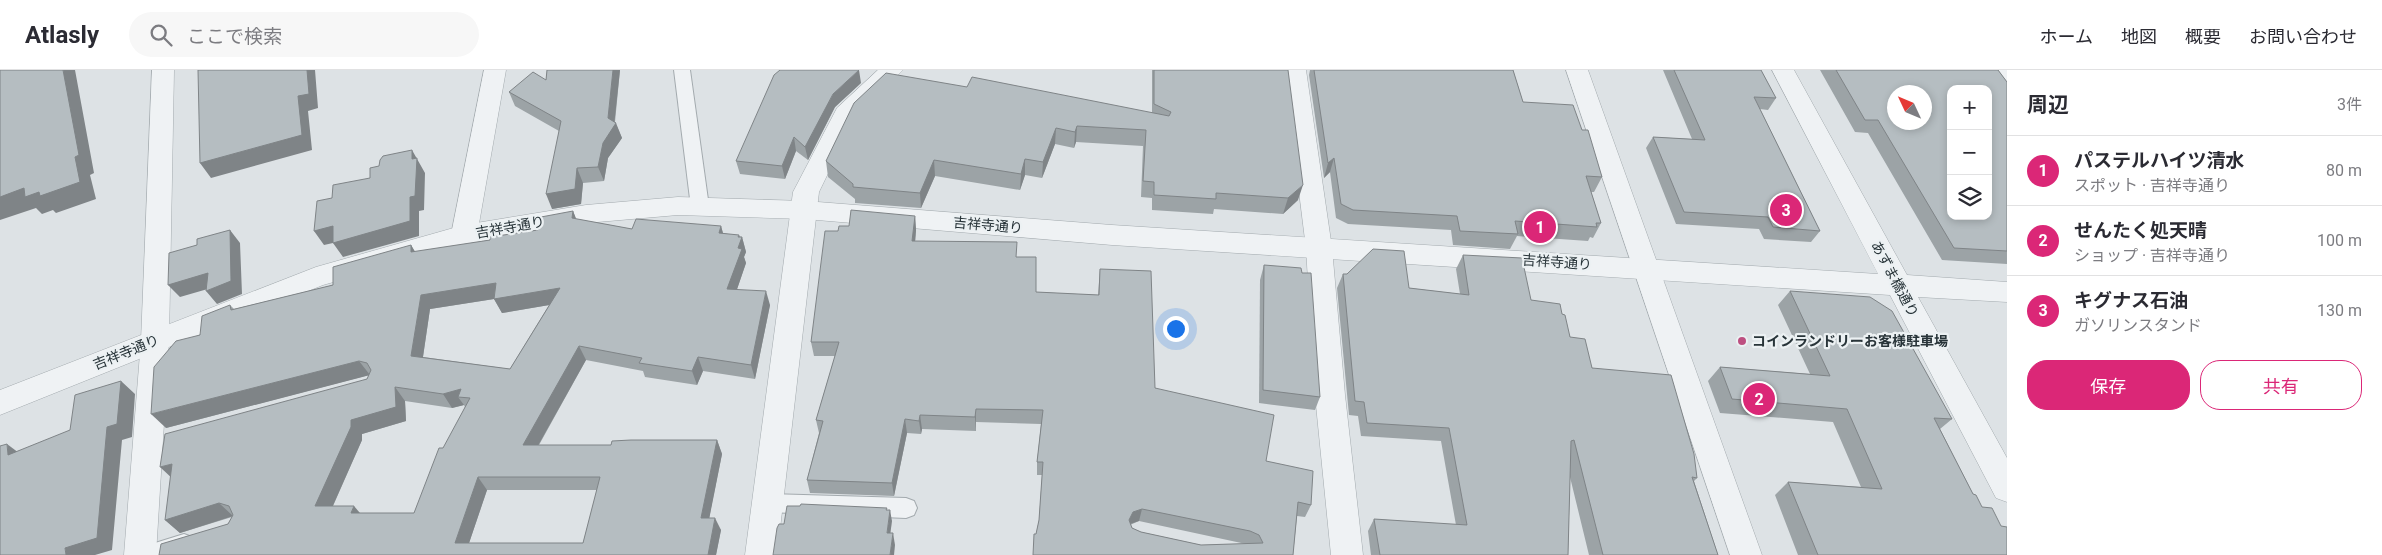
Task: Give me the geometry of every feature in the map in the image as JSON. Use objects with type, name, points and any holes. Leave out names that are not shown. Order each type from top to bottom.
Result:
[{"type":"street","points":[[140,555],[157,443],[155,341],[163,70]]},
{"type":"street","points":[[464,235],[495,70]]},
{"type":"street","points":[[761,555],[769,503],[806,192],[845,114],[892,70]]},
{"type":"street","points":[[1295,70],[1319,248],[1330,395],[1347,555]]},
{"type":"street","points":[[1577,70],[1746,555]]},
{"type":"street","name":"あずま橋通り","points":[[1783,70],[2007,488]]},
{"type":"street","points":[[2001,70],[2007,78]]},
{"type":"street","name":"吉祥寺通り","points":[[0,402],[316,277],[464,235],[586,214],[678,206],[805,210],[1112,235],[2007,292]]},
{"type":"lane","points":[[682,70],[700,207]]},
{"type":"lane","points":[[769,503],[906,508]]},
{"type":"lane","points":[[147,555],[199,539]]},
{"type":"building","points":[[0,70],[63,70],[79,155],[75,157],[80,182],[40,196],[39,192],[25,197],[24,188],[0,197]]},
{"type":"building","points":[[198,70],[307,70],[309,94],[298,96],[302,135],[200,163]]},
{"type":"building","points":[[547,70],[613,70],[608,118],[616,123],[603,143],[598,167],[577,168],[575,189],[546,194],[561,121],[509,92],[533,72],[546,80]]},
{"type":"building","points":[[780,70],[859,70],[833,94],[805,147],[794,137],[782,166],[736,161],[774,75]]},
{"type":"building","points":[[1154,70],[1288,70],[1303,185],[1288,198],[1216,193],[1216,199],[1154,195],[1154,182],[1143,181],[1146,130],[1077,126],[1075,132],[1056,128],[1043,162],[1025,159],[1021,174],[934,160],[920,193],[853,187],[853,184],[826,161],[854,103],[886,73],[967,87],[972,77],[1169,116],[1171,112],[1154,104]]},
{"type":"building","points":[[1314,70],[1513,70],[1523,102],[1573,105],[1582,130],[1588,130],[1602,177],[1586,176],[1601,223],[1596,223],[1597,227],[1515,221],[1518,234],[1460,231],[1457,216],[1353,210],[1341,204],[1334,158],[1328,163]]},
{"type":"building","points":[[1674,70],[1761,70],[1776,98],[1754,97],[1820,231],[1773,227],[1768,217],[1684,212],[1653,137],[1705,140]]},
{"type":"building","points":[[1836,70],[1998,70],[2007,82],[2007,251],[1954,248],[1878,120],[1865,120]]},
{"type":"building","points":[[412,150],[412,159],[417,158],[415,196],[410,197],[410,221],[333,243],[333,226],[314,231],[317,201],[332,198],[333,185],[370,178],[370,168],[379,166],[383,156]]},
{"type":"building","points":[[851,210],[915,216],[912,241],[1017,242],[1016,257],[1036,257],[1036,292],[1099,295],[1100,269],[1151,271],[1155,388],[1274,415],[1266,461],[1313,471],[1311,505],[1298,502],[1293,555],[1033,555],[1034,534],[1036,534],[1039,520],[1043,462],[1037,462],[1043,410],[976,409],[975,417],[920,415],[919,421],[905,419],[892,483],[807,480],[823,421],[816,420],[839,342],[811,342],[825,231],[838,231],[839,226],[849,226]],"holes":[[[1142,509],[1250,531],[1259,535],[1263,543],[1201,545],[1141,532],[1132,528],[1129,520],[1133,512]]]},
{"type":"building","points":[[573,211],[572,218],[632,229],[636,219],[721,226],[719,233],[742,237],[738,248],[742,249],[727,289],[766,291],[751,365],[698,357],[692,371],[639,363],[642,358],[579,346],[523,445],[611,445],[612,441],[631,440],[717,440],[701,518],[715,518],[708,555],[159,555],[161,544],[228,524],[233,515],[229,506],[219,503],[165,520],[172,464],[160,467],[165,434],[367,379],[371,370],[367,363],[359,361],[151,414],[154,367],[176,341],[200,335],[202,316],[230,305],[231,310],[333,285],[333,267],[411,245],[411,252],[490,240],[490,237],[538,230],[541,217]],"holes":[[[496,283],[494,299],[560,288],[510,369],[411,356],[421,295]],[[395,387],[443,394],[461,389],[458,397],[470,398],[443,448],[439,448],[414,513],[351,513],[354,506],[315,506],[351,427],[351,420],[396,407]],[[478,477],[600,477],[583,543],[455,543]]]},
{"type":"building","points":[[230,230],[231,281],[206,291],[208,273],[168,285],[169,253],[197,245],[197,239]]},
{"type":"building","points":[[1373,249],[1404,251],[1409,288],[1469,295],[1463,255],[1522,258],[1531,300],[1560,304],[1562,314],[1565,315],[1570,337],[1585,339],[1592,368],[1671,375],[1694,454],[1697,478],[1692,477],[1718,555],[1603,555],[1574,440],[1571,441],[1568,555],[1380,555],[1374,519],[1467,525],[1449,428],[1367,423],[1364,402],[1355,401],[1343,274],[1347,274]]},
{"type":"building","points":[[1264,265],[1301,268],[1302,273],[1311,273],[1320,397],[1263,390]]},
{"type":"building","points":[[1790,291],[1870,297],[1892,311],[1952,419],[1934,418],[1973,494],[1976,495],[1982,507],[1992,508],[2001,526],[2007,527],[2007,555],[1818,555],[1788,482],[1882,489],[1847,409],[1732,399],[1720,367],[1830,376]]},
{"type":"building","points":[[121,381],[117,424],[107,427],[97,538],[65,548],[66,555],[0,555],[0,446],[7,444],[8,455],[70,430],[75,395]]},
{"type":"building","points":[[801,504],[887,508],[886,510],[890,510],[887,533],[893,533],[890,555],[773,555],[777,528],[779,524],[784,524],[787,506],[800,506]]},
{"type":"place","name":"キグナス石油","points":[[1786,210]]},
{"type":"place","name":"パステルハイツ清水","points":[[1540,227]]},
{"type":"place","name":"コインランドリーお客様駐車場","points":[[1742,341]]},
{"type":"place","name":"せんたく処天晴","points":[[1759,399]]}]
